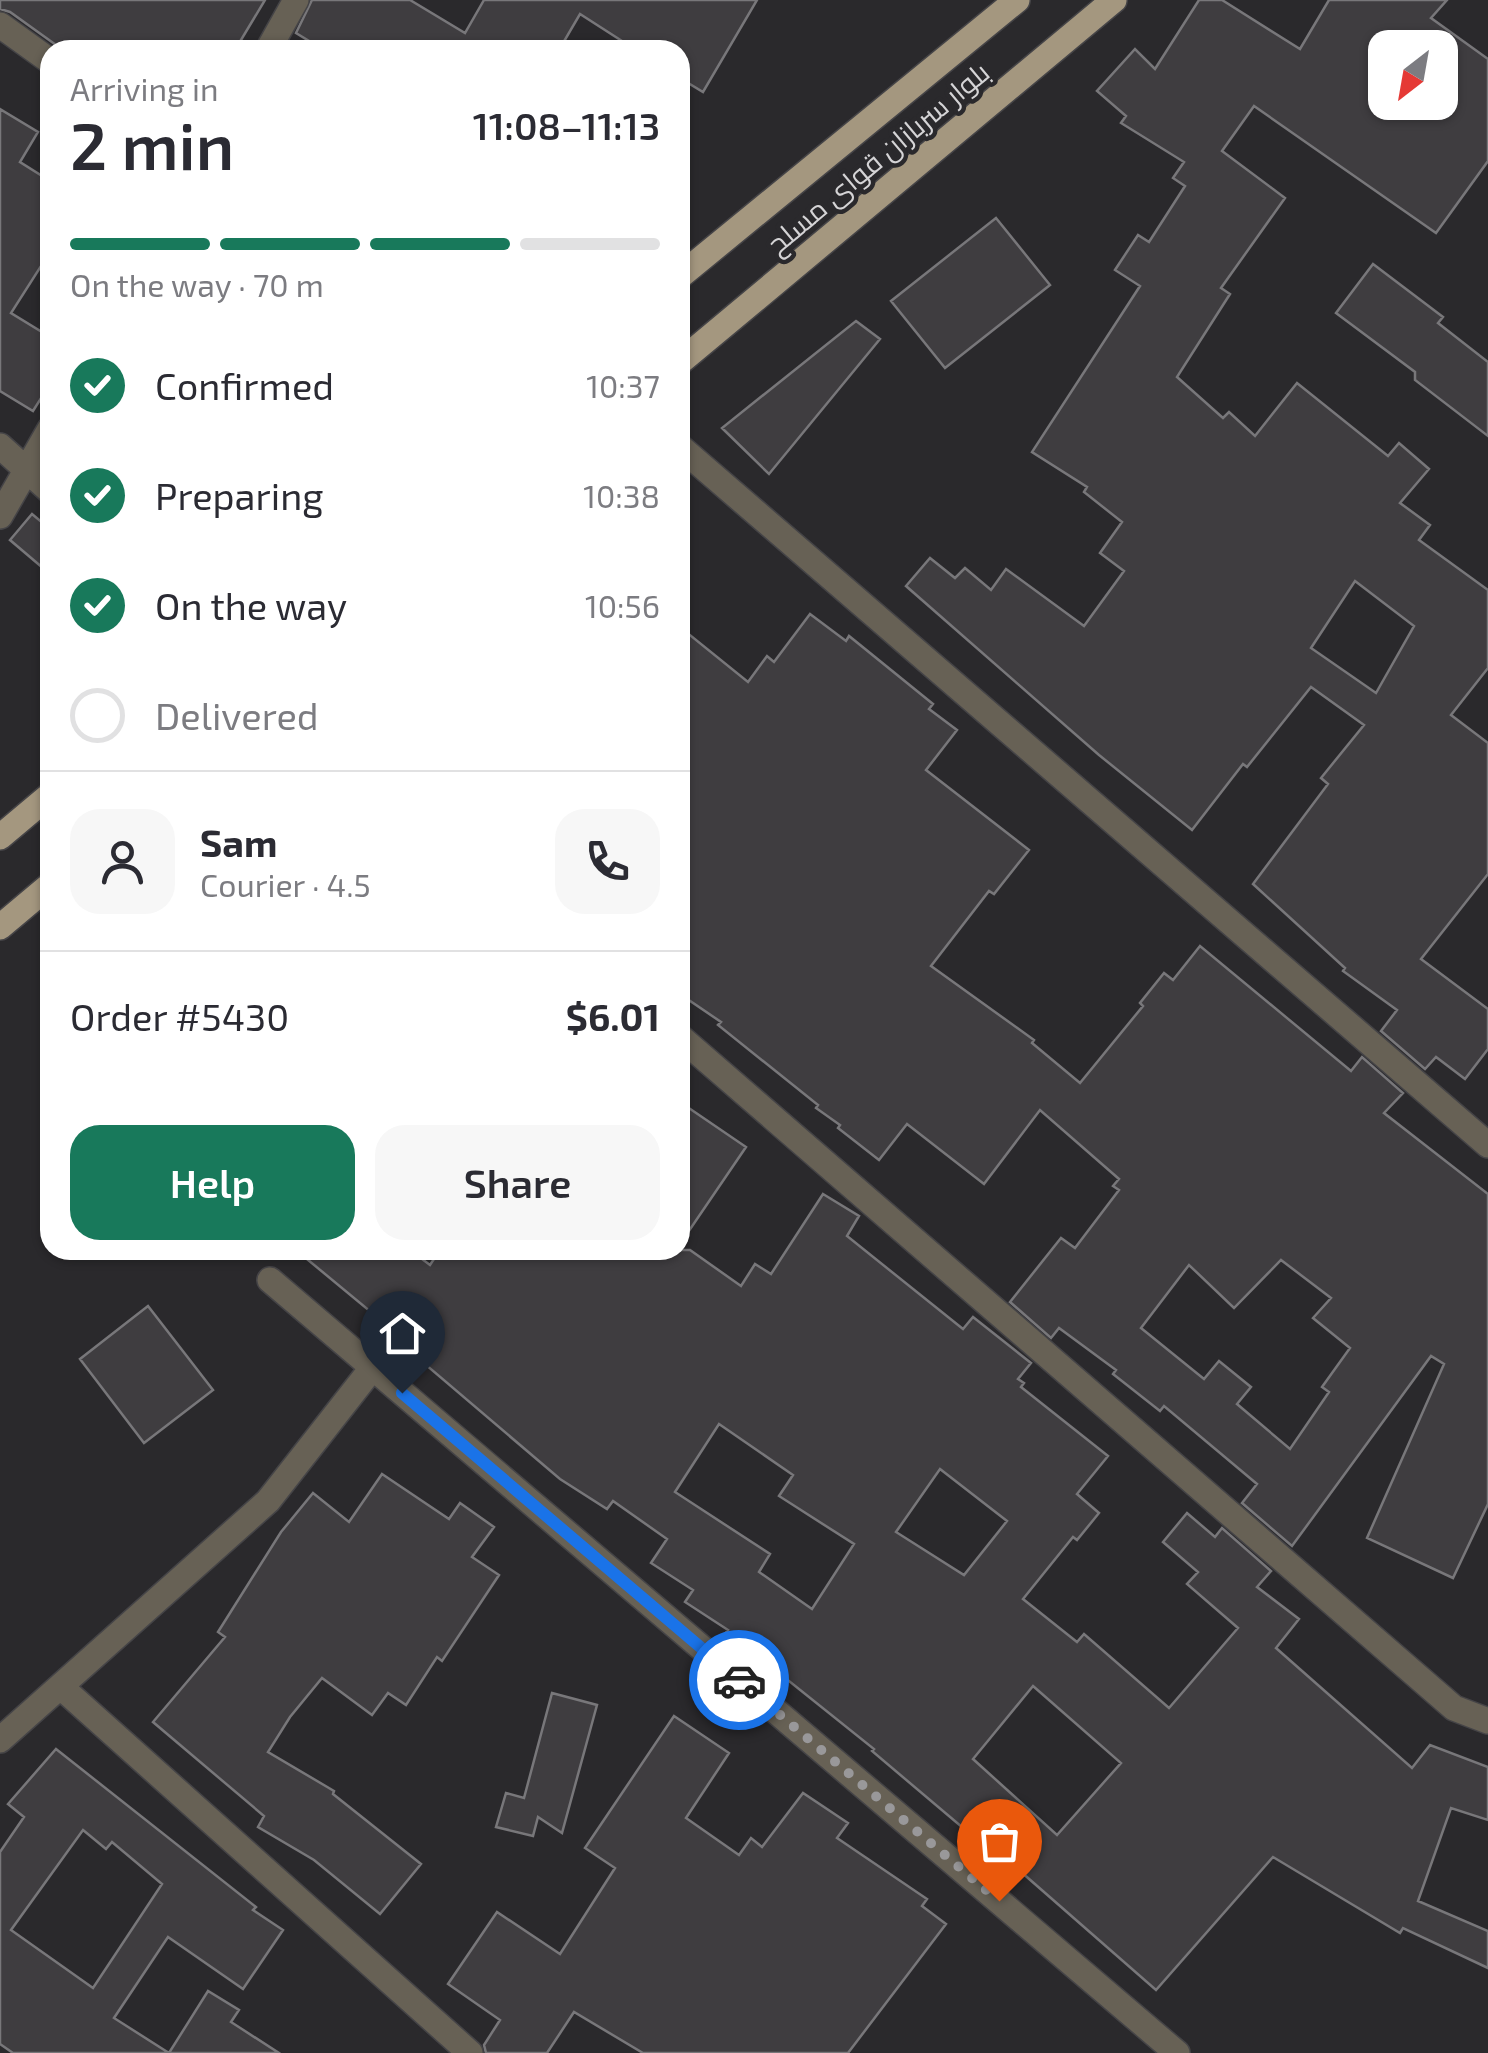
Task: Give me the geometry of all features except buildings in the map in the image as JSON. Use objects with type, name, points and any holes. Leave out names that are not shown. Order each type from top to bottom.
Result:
[{"type":"main road","name":"بلوار سربازان قوای مسلح","points":[[690,268],[1016,0]]},
{"type":"main road","name":"بلوار سربازان قوای مسلح","points":[[690,354],[1114,0]]},
{"type":"main road","points":[[0,837],[40,803]]},
{"type":"main road","points":[[0,927],[40,894]]},
{"type":"street","points":[[274,40],[296,0]]},
{"type":"street","points":[[0,25],[40,53]]},
{"type":"street","points":[[0,446],[40,483]]},
{"type":"street","points":[[0,516],[40,447]]},
{"type":"street","points":[[690,456],[1488,1144]]},
{"type":"street","points":[[690,1047],[1454,1708],[1488,1722]]},
{"type":"street","points":[[270,1280],[1178,2053]]},
{"type":"street","points":[[0,1740],[268,1501],[373,1368]]},
{"type":"street","points":[[61,1686],[470,2053]]},
{"type":"way so far","points":[[739,1680],[999,1901]]},
{"type":"route","points":[[402,1393],[739,1680]]}]
